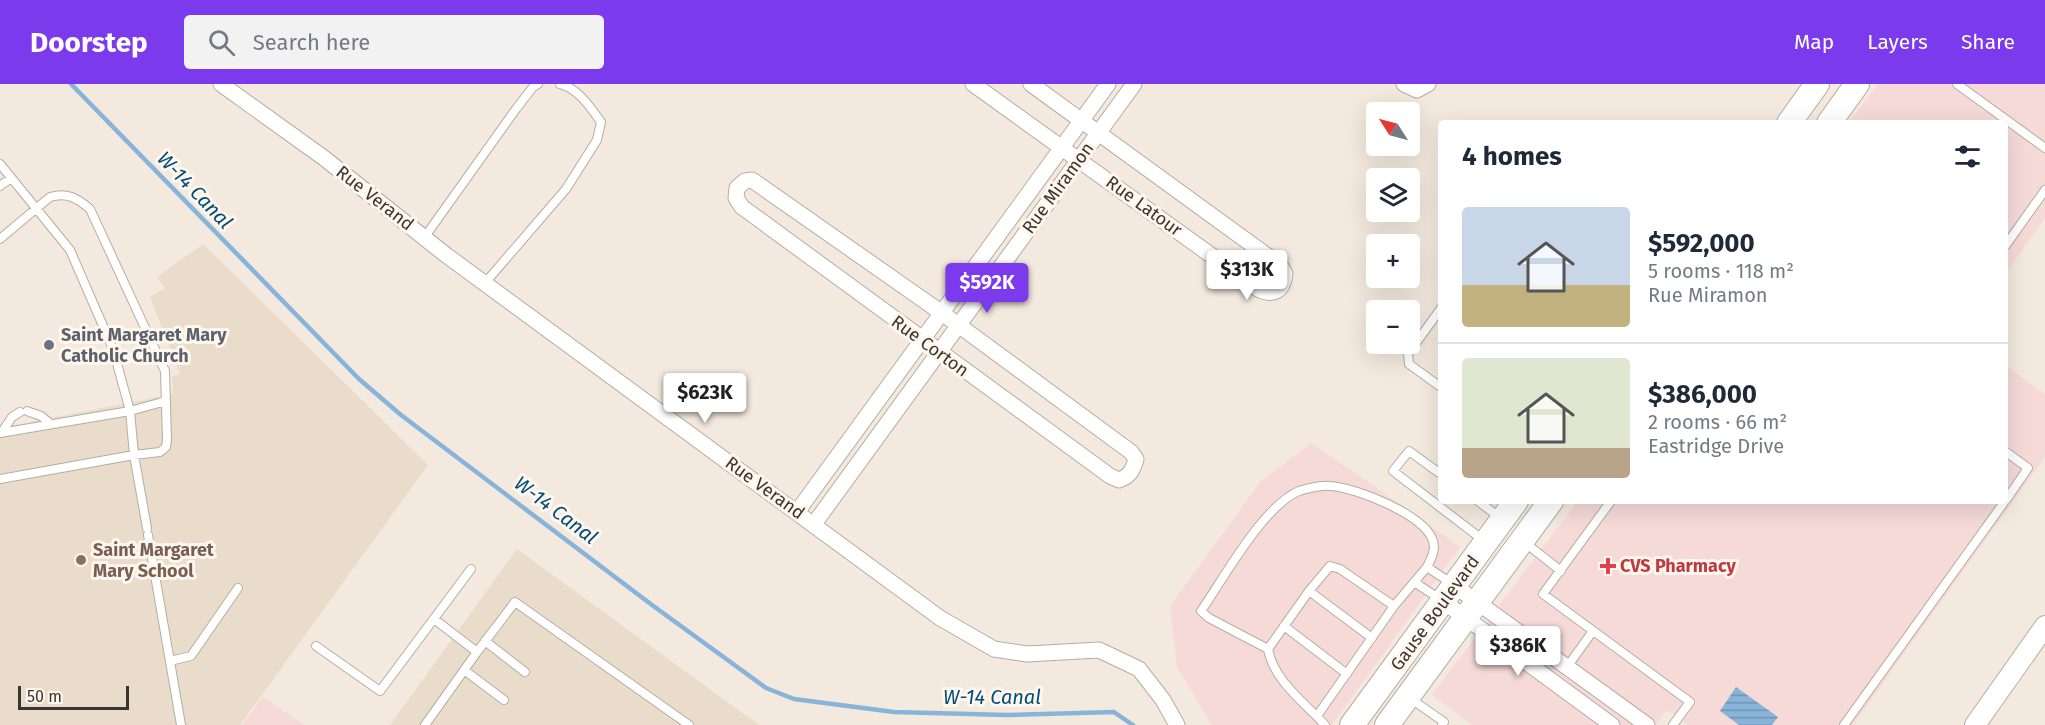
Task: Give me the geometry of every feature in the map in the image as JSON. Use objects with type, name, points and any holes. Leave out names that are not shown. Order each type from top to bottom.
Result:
[{"type":"main road","points":[[1791,120],[1818,84]]},
{"type":"main road","points":[[1831,120],[1857,84]]},
{"type":"main road","name":"Gause Boulevard","points":[[1390,724],[1407,696],[1549,504]]},
{"type":"main road","name":"Gause Boulevard","points":[[1352,725],[1510,510]]},
{"type":"street","name":"Rue Verand","points":[[221,84],[324,158],[424,238],[940,618],[994,649],[1027,654],[1099,650],[1140,669],[1163,700],[1177,725]]},
{"type":"street","name":"Rue Latour","points":[[973,84],[1258,289],[1266,293],[1276,292],[1284,284],[1286,274],[1280,265],[1031,84]]},
{"type":"street","name":"Rue Miramon","points":[[797,512],[1108,84]]},
{"type":"street","name":"Rue Miramon","points":[[813,524],[1134,84]]},
{"type":"street","points":[[1404,84],[1417,90],[1428,84]]},
{"type":"street","name":"Rue Corton","points":[[752,180],[760,183],[958,325],[1131,452],[1136,459],[1127,477],[1119,480],[1110,476],[742,207],[736,198],[737,188],[745,181],[752,180]]},
{"type":"street","points":[[1449,594],[1567,667],[1647,725]]},
{"type":"street","points":[[1471,609],[1557,684],[1612,725]]},
{"type":"street","points":[[1975,725],[2045,626]]},
{"type":"street","points":[[1557,684],[1567,667]]},
{"type":"lane","points":[[424,238],[516,109],[538,84]]},
{"type":"lane","points":[[485,283],[566,189],[597,140],[601,122],[586,102],[568,86],[560,84]]},
{"type":"lane","points":[[1957,84],[2006,120]]},
{"type":"lane","points":[[2008,121],[2045,148]]},
{"type":"lane","points":[[0,164],[70,250],[113,349],[130,411],[134,454],[181,725]]},
{"type":"lane","points":[[0,186],[11,177]]},
{"type":"lane","points":[[2008,242],[2045,190]]},
{"type":"lane","points":[[0,239],[50,197],[60,194],[75,197],[90,209],[165,370],[166,401],[165,447],[160,452],[134,454],[0,479]]},
{"type":"lane","points":[[1438,313],[1408,354],[1409,364],[1438,385]]},
{"type":"lane","points":[[1,432],[130,411],[166,401]]},
{"type":"lane","points":[[1,432],[12,417],[24,412],[41,416],[51,424]]},
{"type":"lane","points":[[1438,472],[1409,451],[1393,471],[1486,543]]},
{"type":"lane","points":[[2008,453],[2028,468],[2008,496]]},
{"type":"lane","points":[[1269,649],[1209,618],[1201,611],[1274,508],[1299,491],[1329,485],[1356,490],[1398,509],[1426,529],[1434,542],[1434,553],[1427,567],[1394,606],[1317,716]]},
{"type":"lane","points":[[1489,504],[1510,510]]},
{"type":"lane","points":[[1609,504],[1543,594],[1690,702],[1673,725]]},
{"type":"lane","points":[[1844,725],[2002,504]]},
{"type":"lane","points":[[1522,540],[1561,571]]},
{"type":"lane","points":[[1326,725],[1280,678],[1270,660],[1269,649],[1309,591],[1330,566],[1340,569],[1394,606]]},
{"type":"lane","points":[[1427,567],[1449,594]]},
{"type":"lane","points":[[316,646],[380,691],[471,569]]},
{"type":"lane","points":[[1413,582],[1449,594]]},
{"type":"lane","points":[[170,661],[191,656],[238,588]]},
{"type":"lane","points":[[1309,591],[1372,638]]},
{"type":"lane","points":[[424,725],[515,602],[689,725]]},
{"type":"lane","points":[[434,619],[477,652]]},
{"type":"lane","points":[[1284,626],[1347,674]]},
{"type":"lane","points":[[1567,667],[1593,631]]},
{"type":"lane","points":[[485,641],[525,672]]},
{"type":"lane","points":[[464,670],[504,700]]},
{"type":"lane","points":[[1407,696],[1444,722],[1442,725]]},
{"type":"shaded area","points":[[1878,84],[2045,84],[2045,218],[2008,270],[2008,120],[1851,120]]},
{"type":"shaded area","points":[[203,244],[428,465],[240,725],[0,725],[0,428],[173,394],[172,376],[180,374],[150,297],[165,288],[157,277]]},
{"type":"shaded area","points":[[2008,367],[2045,394],[2045,457],[1853,725],[1688,725],[1666,710],[1656,725],[1472,725],[1432,695],[1576,504],[2008,504]]},
{"type":"shaded area","points":[[1311,443],[1460,547],[1332,725],[1212,725],[1177,667],[1170,606],[1261,481]]},
{"type":"shaded area","points":[[517,549],[759,725],[390,725]]},
{"type":"shaded area","points":[[263,697],[304,725],[242,725]]},
{"type":"water","points":[[1736,687],[1778,717],[1772,725],[1739,725],[1720,711]]},
{"type":"waterway","name":"W-14 Canal","points":[[71,84],[359,379],[401,415],[652,605],[766,688],[794,699],[894,712],[1007,715],[1114,712],[1133,725]]},
{"type":"place","name":"Saint Margaret Mary Catholic Church","points":[[49,345]]},
{"type":"place","name":"Saint Margaret Mary School","points":[[81,560]]},
{"type":"place","name":"CVS Pharmacy","points":[[1608,566]]}]
